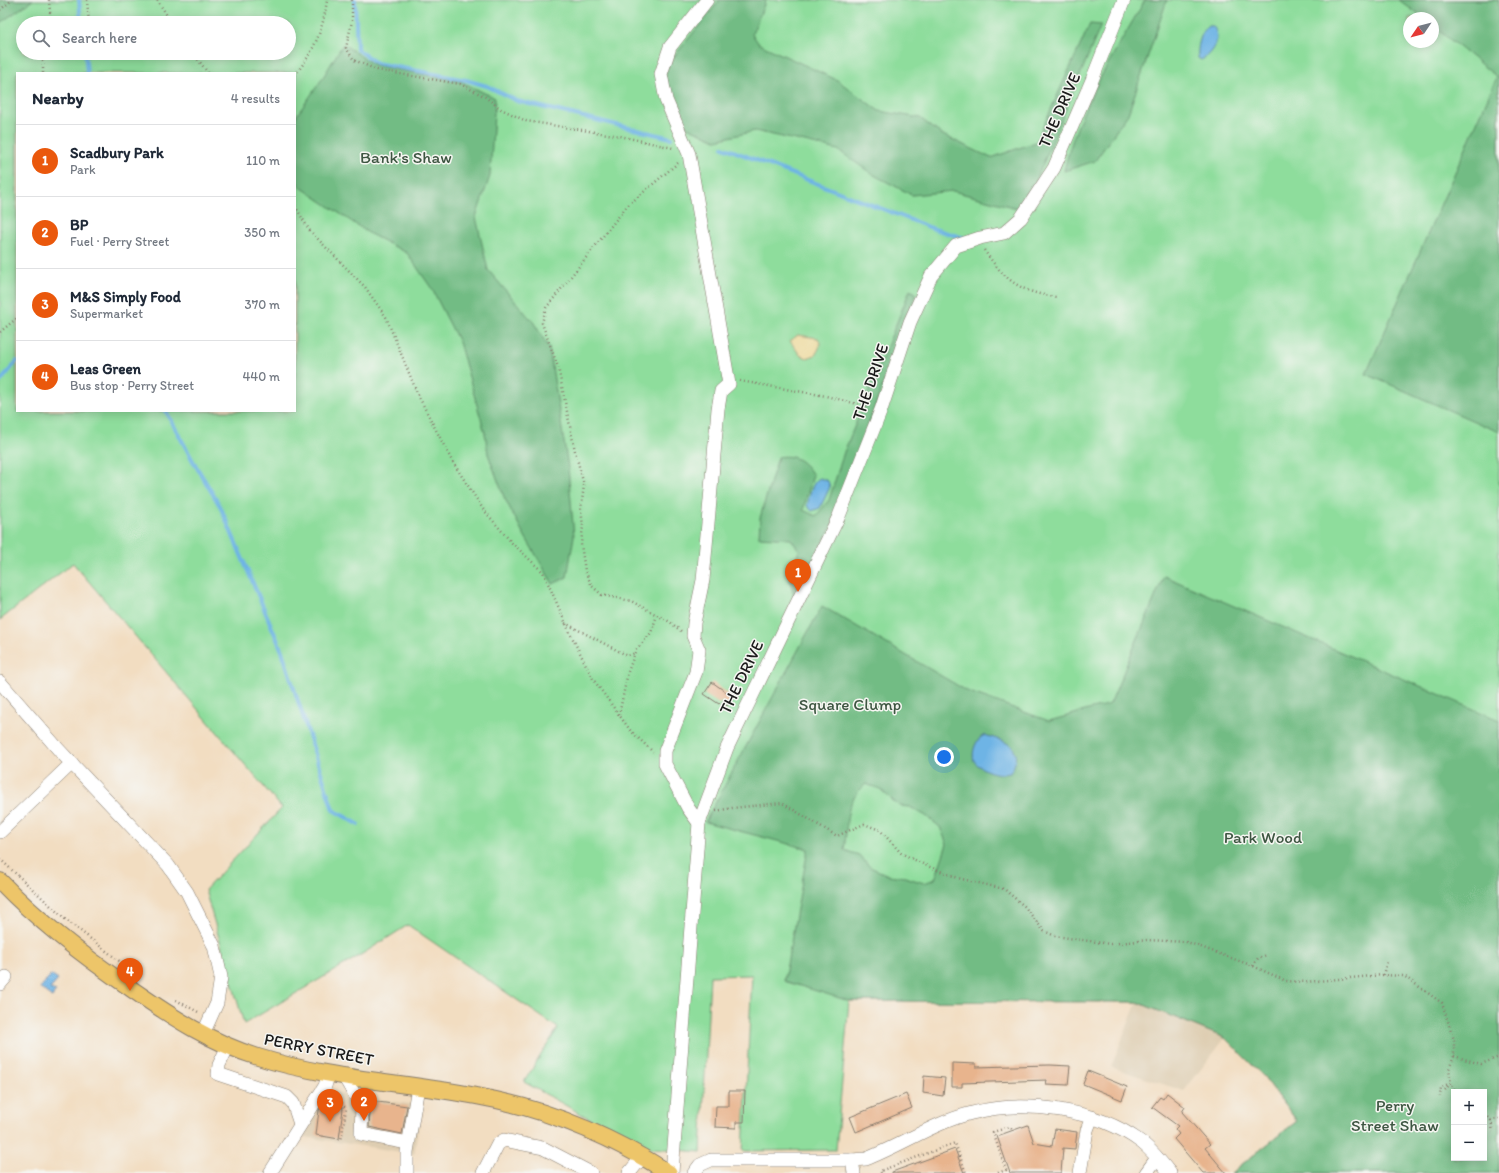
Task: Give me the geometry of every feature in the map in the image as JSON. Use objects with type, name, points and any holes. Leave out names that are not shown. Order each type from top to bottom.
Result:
[{"type":"main road","name":"PERRY STREET","points":[[2,887],[98,967],[163,1011],[203,1034],[228,1046],[259,1058],[336,1074],[477,1096],[528,1108],[600,1135],[643,1156],[671,1173]]},
{"type":"street","points":[[700,821],[688,808],[665,764],[665,751],[696,672],[699,650],[693,636],[694,623],[703,580],[718,409],[721,391],[729,384],[729,379],[689,154],[666,100],[661,74],[670,48],[707,0]]},
{"type":"street","name":"THE DRIVE","points":[[671,1173],[700,821],[727,748],[839,516],[881,410],[910,322],[931,276],[956,246],[977,239],[1004,233],[1021,218],[1054,168],[1092,80],[1124,0]]},
{"type":"street","points":[[0,682],[72,763],[168,865],[187,892],[214,946],[222,977],[217,1003],[203,1034]]},
{"type":"street","points":[[0,832],[72,763]]},
{"type":"street","points":[[228,1046],[219,1065],[218,1074],[287,1097],[293,1102],[300,1124]]},
{"type":"street","points":[[270,1173],[325,1086],[336,1074],[362,1107],[361,1134],[408,1142]]},
{"type":"street","points":[[408,1173],[406,1152],[418,1087]]},
{"type":"street","points":[[694,1173],[700,1165],[711,1160],[853,1167],[866,1159],[953,1119],[990,1109],[1043,1108],[1092,1117],[1116,1127],[1142,1142],[1170,1173]]},
{"type":"street","points":[[1080,1173],[1087,1130],[1092,1117]]},
{"type":"street","points":[[483,1173],[498,1144],[504,1140],[542,1148],[590,1173]]},
{"type":"street","points":[[629,1173],[643,1156]]},
{"type":"street","points":[[1146,1173],[1157,1158]]},
{"type":"path","points":[[0,10],[12,0]]},
{"type":"path","points":[[49,0],[50,16]]},
{"type":"path","points":[[87,0],[88,16]]},
{"type":"path","points":[[157,0],[167,16]]},
{"type":"path","points":[[296,74],[310,56],[323,27],[328,0]]},
{"type":"path","points":[[352,0],[352,21],[346,48],[354,60],[371,68],[424,80],[460,84],[484,96],[501,108],[526,121],[620,136],[679,150],[689,154],[627,206],[546,308],[542,323],[558,367],[575,451],[584,485],[581,509],[583,526],[581,544],[584,571],[592,586],[602,595],[631,601],[670,622],[699,650]]},
{"type":"path","points":[[42,72],[43,60]]},
{"type":"path","points":[[198,60],[207,72]]},
{"type":"path","points":[[296,208],[310,231],[365,287],[386,317],[418,395],[452,461],[483,509],[512,543],[543,572],[565,623],[593,679],[630,730],[665,764]]},
{"type":"path","points":[[977,239],[995,265],[1010,282],[1035,294],[1056,297]]},
{"type":"path","points":[[0,332],[16,319]]},
{"type":"path","points":[[729,379],[826,396],[881,410]]},
{"type":"path","points":[[565,623],[615,651],[628,656],[635,652],[651,633],[657,616]]},
{"type":"path","points":[[619,715],[628,672],[635,652]]},
{"type":"path","points":[[700,821],[717,811],[782,803],[838,836],[864,824],[880,830],[901,852],[925,865],[958,878],[1004,889],[1024,906],[1044,931],[1055,936],[1110,944],[1147,940],[1187,942],[1253,966],[1286,981],[1306,982],[1383,975],[1404,976],[1442,1003],[1454,1040],[1454,1056],[1449,1069],[1451,1083],[1454,1089]]},
{"type":"path","points":[[0,859],[65,919],[133,971]]},
{"type":"path","points":[[1253,966],[1258,958],[1267,954]]},
{"type":"path","points":[[1383,975],[1387,961]]},
{"type":"path","points":[[172,998],[210,1018]]},
{"type":"path","points":[[1454,1056],[1481,1064],[1499,1057]]},
{"type":"path","points":[[1445,1090],[1451,1083]]},
{"type":"path","points":[[1440,1097],[1441,1087],[1451,1083]]},
{"type":"path","points":[[332,1089],[346,1109],[341,1140]]},
{"type":"path","points":[[1487,1118],[1491,1120],[1499,1119]]},
{"type":"path","points":[[1491,1120],[1493,1132]]},
{"type":"path","points":[[998,1173],[1006,1170],[993,1132],[1010,1127],[1013,1130]]},
{"type":"path","points":[[881,1173],[880,1171],[955,1143],[966,1173]]},
{"type":"shaded area","points":[[1137,1002],[1225,1038],[1184,1091],[1111,1067]]},
{"type":"shaded area","points":[[327,1091],[422,1106],[414,1154],[299,1136]]},
{"type":"green space","points":[[0,0],[1499,0],[1499,1173],[1231,1173],[1297,1121],[1265,1078],[1225,1038],[1137,1002],[849,1001],[836,1150],[743,1151],[752,975],[710,976],[701,1152],[640,1147],[524,1082],[558,1028],[408,925],[359,956],[244,1024],[205,890],[282,808],[73,563],[0,620]]},
{"type":"green space","points":[[0,0],[33,0],[0,23]]},
{"type":"green space","points":[[720,0],[766,0],[752,34],[759,44],[837,80],[879,111],[920,118],[941,134],[991,158],[1036,142],[1090,24],[1101,25],[1035,183],[1017,208],[953,191],[912,195],[872,174],[838,150],[755,131],[716,140],[685,126],[671,105],[665,77],[668,64]]},
{"type":"green space","points":[[1145,0],[1167,0],[1128,114],[1095,161],[1064,171],[1070,148],[1087,104],[1109,62]]},
{"type":"green space","points":[[1399,0],[1499,0],[1499,432],[1366,374],[1497,77],[1439,31],[1439,12],[1415,12]]},
{"type":"green space","name":"Bank's Shaw","points":[[343,44],[374,65],[462,82],[495,98],[490,176],[476,217],[488,270],[534,323],[549,348],[568,467],[574,536],[567,577],[553,584],[504,497],[488,454],[485,433],[459,342],[432,289],[407,253],[370,234],[302,188],[296,181],[296,117],[322,79]]},
{"type":"green space","points":[[910,290],[916,293],[835,520],[794,596],[789,578],[799,550],[791,539],[759,537],[760,518],[778,457],[784,456],[794,458],[802,462],[813,475],[803,510],[816,516],[829,500],[844,452]]},
{"type":"green space","name":"Park Wood","points":[[1164,576],[1499,720],[1499,1173],[1231,1173],[1297,1121],[1265,1078],[1225,1038],[1137,1002],[849,1001],[784,981],[808,849],[705,822],[822,606],[967,691],[1049,721],[1110,704]],"holes":[[[866,784],[880,789],[899,806],[910,807],[926,816],[940,827],[947,844],[935,879],[924,883],[905,877],[888,875],[870,867],[859,855],[844,850],[848,814],[853,799]]]},
{"type":"sand","points":[[798,335],[818,338],[820,346],[815,355],[807,358],[800,355],[790,341]]},
{"type":"water","points":[[1208,26],[1213,26],[1216,31],[1217,40],[1210,54],[1201,60],[1198,58],[1199,45],[1201,37]]},
{"type":"water","points":[[820,478],[828,481],[830,487],[820,508],[812,511],[807,506],[812,486]]},
{"type":"water","points":[[985,735],[1003,741],[1012,746],[1014,749],[1016,760],[1010,773],[1001,774],[990,772],[981,768],[974,761],[973,754],[975,746],[979,739]]},
{"type":"water","points":[[51,975],[58,980],[50,989],[56,991],[52,997],[40,988]]},
{"type":"building","points":[[712,682],[733,697],[727,706],[721,702],[719,704],[704,694]]},
{"type":"building","points":[[952,1063],[976,1064],[976,1067],[1050,1065],[1070,1066],[1068,1085],[1046,1084],[1047,1080],[962,1083],[962,1087],[952,1087]]},
{"type":"building","points":[[1088,1071],[1127,1087],[1122,1100],[1083,1084]]},
{"type":"building","points":[[924,1076],[945,1078],[943,1096],[923,1093]]},
{"type":"building","points":[[729,1091],[745,1091],[744,1122],[736,1122],[736,1128],[715,1127],[716,1106],[729,1106]]},
{"type":"building","points":[[1167,1093],[1185,1107],[1182,1112],[1210,1144],[1205,1148],[1226,1173],[1203,1173],[1174,1139],[1179,1134],[1175,1129],[1178,1126],[1152,1107],[1160,1097],[1163,1099]]},
{"type":"building","points":[[906,1094],[912,1108],[856,1132],[850,1117]]},
{"type":"building","points":[[325,1101],[340,1103],[343,1109],[339,1139],[316,1135],[319,1110]]},
{"type":"building","points":[[371,1101],[407,1106],[402,1134],[369,1127]]},
{"type":"building","points":[[1028,1125],[1034,1143],[1052,1146],[1055,1129],[1077,1132],[1075,1149],[1063,1148],[1061,1173],[1010,1173],[997,1136]]},
{"type":"building","points":[[955,1149],[964,1173],[892,1173],[892,1172]]},
{"type":"waterway","points":[[79,0],[80,16]]},
{"type":"waterway","points":[[355,0],[357,49],[376,63],[466,80],[487,86],[517,101],[671,138]]},
{"type":"waterway","points":[[86,60],[87,72]]},
{"type":"waterway","points":[[723,147],[934,229],[964,238]]},
{"type":"waterway","points":[[0,382],[16,362]]},
{"type":"waterway","points":[[167,412],[193,461],[220,506],[282,651],[333,810],[358,824]]},
{"type":"place","name":"Scadbury Park","points":[[798,592]]},
{"type":"place","name":"Leas Green","points":[[130,991]]},
{"type":"place","name":"BP","points":[[364,1121]]},
{"type":"place","name":"M&S Simply Food","points":[[330,1122]]},
{"type":"park label","name":"Square Clump","points":[[850,704]]},
{"type":"park label","name":"Perry Street Shaw","points":[[1395,1115]]}]
